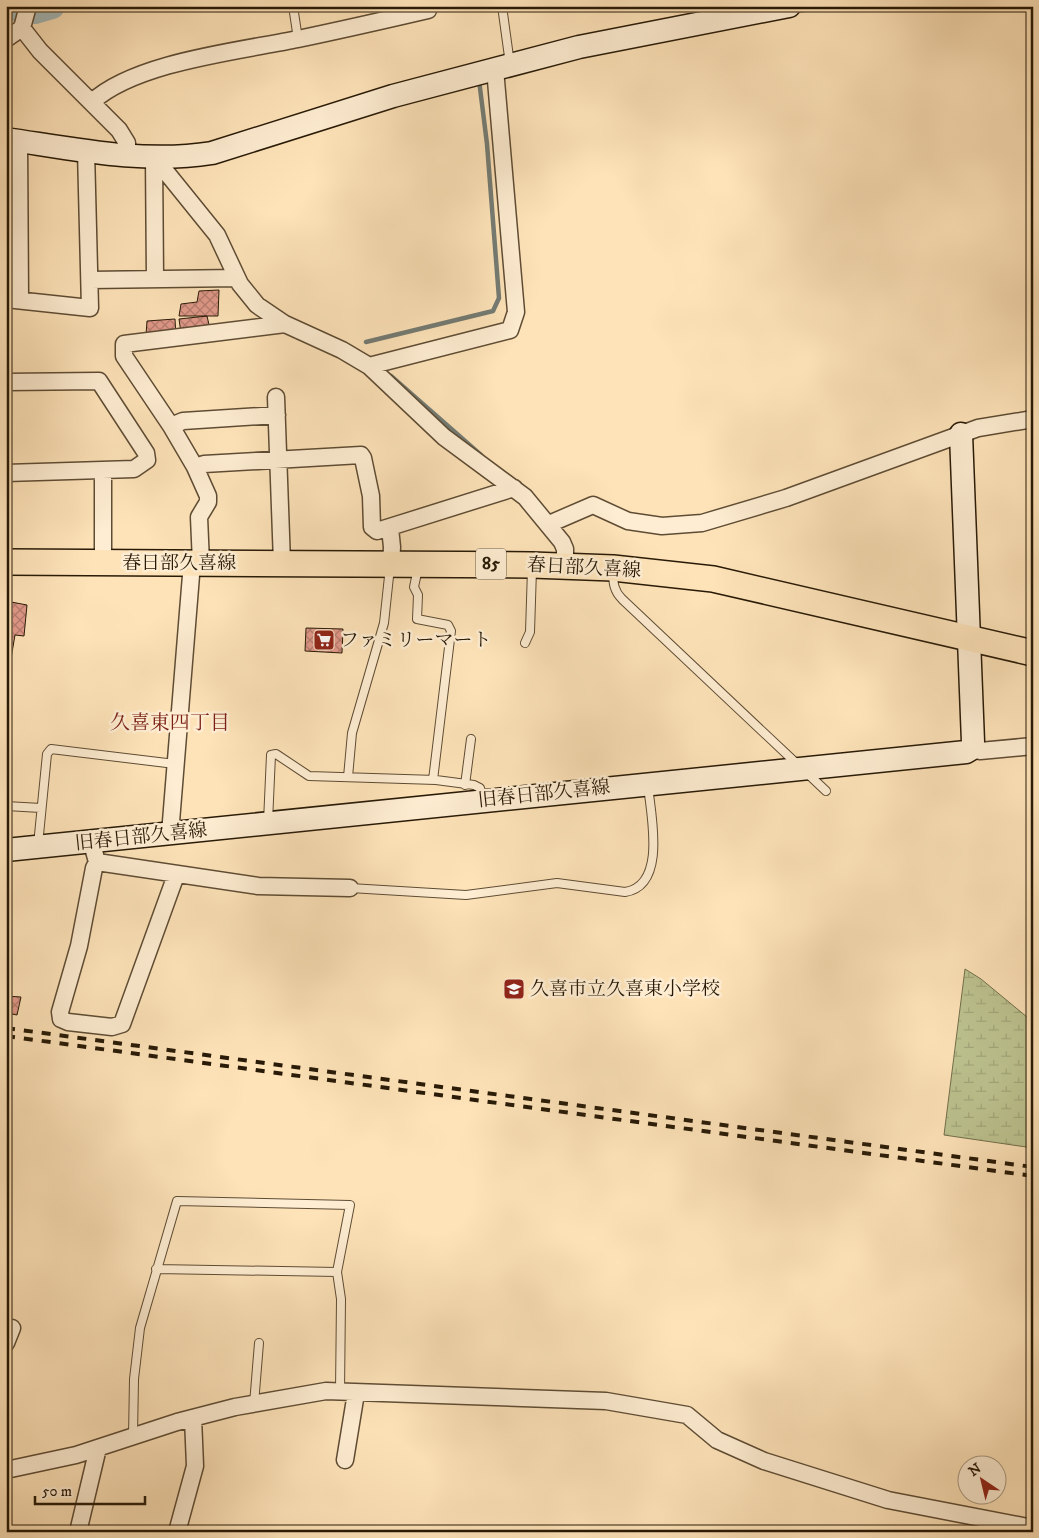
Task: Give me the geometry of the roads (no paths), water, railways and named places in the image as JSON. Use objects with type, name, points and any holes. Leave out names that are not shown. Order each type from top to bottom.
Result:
[{"type":"main road","name":"春日部久喜線","points":[[6,562],[565,565],[613,568],[713,579],[1033,653]]},
{"type":"street","points":[[6,39],[22,28],[28,6]]},
{"type":"street","points":[[92,102],[110,88],[189,60],[298,39],[428,10],[428,6]]},
{"type":"street","points":[[86,151],[90,308],[13,300],[13,140],[127,156],[154,158],[190,157],[212,153],[393,96],[587,45],[717,17],[789,6]]},
{"type":"street","points":[[22,28],[40,51],[92,102],[124,137],[127,143],[127,156]]},
{"type":"street","points":[[369,366],[510,330],[516,312],[503,67]]},
{"type":"street","points":[[154,158],[218,235],[236,278],[257,305],[285,324],[342,350],[369,366],[444,437],[514,488],[558,534],[565,549],[565,565]]},
{"type":"street","points":[[154,158],[155,279]]},
{"type":"street","points":[[90,280],[236,278]]},
{"type":"street","points":[[170,834],[175,764],[197,563],[199,517],[208,502],[208,496],[195,467],[171,426],[124,356],[124,344],[285,324]]},
{"type":"street","points":[[6,382],[99,381],[146,453],[148,460],[134,469],[102,472],[6,473]]},
{"type":"street","points":[[276,397],[280,461],[282,563]]},
{"type":"street","points":[[171,426],[183,421],[277,415]]},
{"type":"street","points":[[549,524],[593,505],[628,521],[662,526],[702,523],[786,498],[978,428],[1033,419]]},
{"type":"street","points":[[960,434],[973,742],[971,749],[980,751],[1033,746]]},
{"type":"street","points":[[195,467],[204,464],[361,455],[371,496],[372,527],[376,531],[514,488]]},
{"type":"street","points":[[102,472],[103,563]]},
{"type":"street","points":[[390,528],[391,564]]},
{"type":"street","name":"旧春日部久喜線","points":[[6,850],[38,847],[95,852],[170,834],[966,752],[971,749]]},
{"type":"street","points":[[176,875],[122,1024],[112,1027],[68,1022],[61,1019],[60,1012],[79,946],[94,868],[95,852],[176,875],[258,886],[350,888]]},
{"type":"street","points":[[6,1470],[98,1448],[193,1418],[254,1404],[326,1391],[606,1401],[687,1415],[717,1440],[764,1461],[888,1500],[984,1526],[1033,1528]]},
{"type":"street","points":[[345,1460],[348,1392]]},
{"type":"street","points":[[177,1532],[195,1466],[193,1418]]},
{"type":"street","points":[[78,1532],[98,1448]]},
{"type":"lane","points":[[293,6],[298,39]]},
{"type":"lane","points":[[502,6],[503,67]]},
{"type":"lane","points":[[348,777],[352,733],[384,623],[391,564]]},
{"type":"lane","points":[[419,564],[414,587],[418,595],[416,616],[419,620],[448,625],[451,631],[433,780]]},
{"type":"lane","points":[[525,643],[530,632],[532,565]]},
{"type":"lane","points":[[613,568],[613,584],[616,593],[826,791]]},
{"type":"lane","points":[[465,784],[471,739]]},
{"type":"lane","points":[[38,847],[47,754],[51,750],[175,764]]},
{"type":"lane","points":[[268,824],[271,755],[282,756],[309,776],[433,780],[465,784],[480,788],[482,801]]},
{"type":"lane","points":[[350,888],[466,894],[557,883],[625,892],[634,891],[641,887],[652,866],[648,784]]},
{"type":"lane","points":[[6,806],[41,808]]},
{"type":"lane","points":[[133,1436],[134,1379],[140,1328],[177,1201],[350,1205],[337,1272],[348,1392]]},
{"type":"lane","points":[[156,1269],[337,1272]]},
{"type":"lane","points":[[254,1404],[259,1343]]},
{"type":"waterway","points":[[6,7],[35,11],[52,6]]},
{"type":"waterway","points":[[793,12],[826,6]]},
{"type":"waterway","points":[[366,342],[493,311],[499,298],[487,144],[479,80]]},
{"type":"waterway","points":[[391,376],[481,455]]},
{"type":"railway","points":[[6,1028],[1033,1167]]},
{"type":"railway","points":[[6,1036],[1033,1176]]},
{"type":"place","name":"ファミリーマート","points":[[324,640]]},
{"type":"place","name":"久喜市立久喜東小学校","points":[[514,989]]},
{"type":"district","name":"久喜東四丁目","points":[[170,723]]}]
